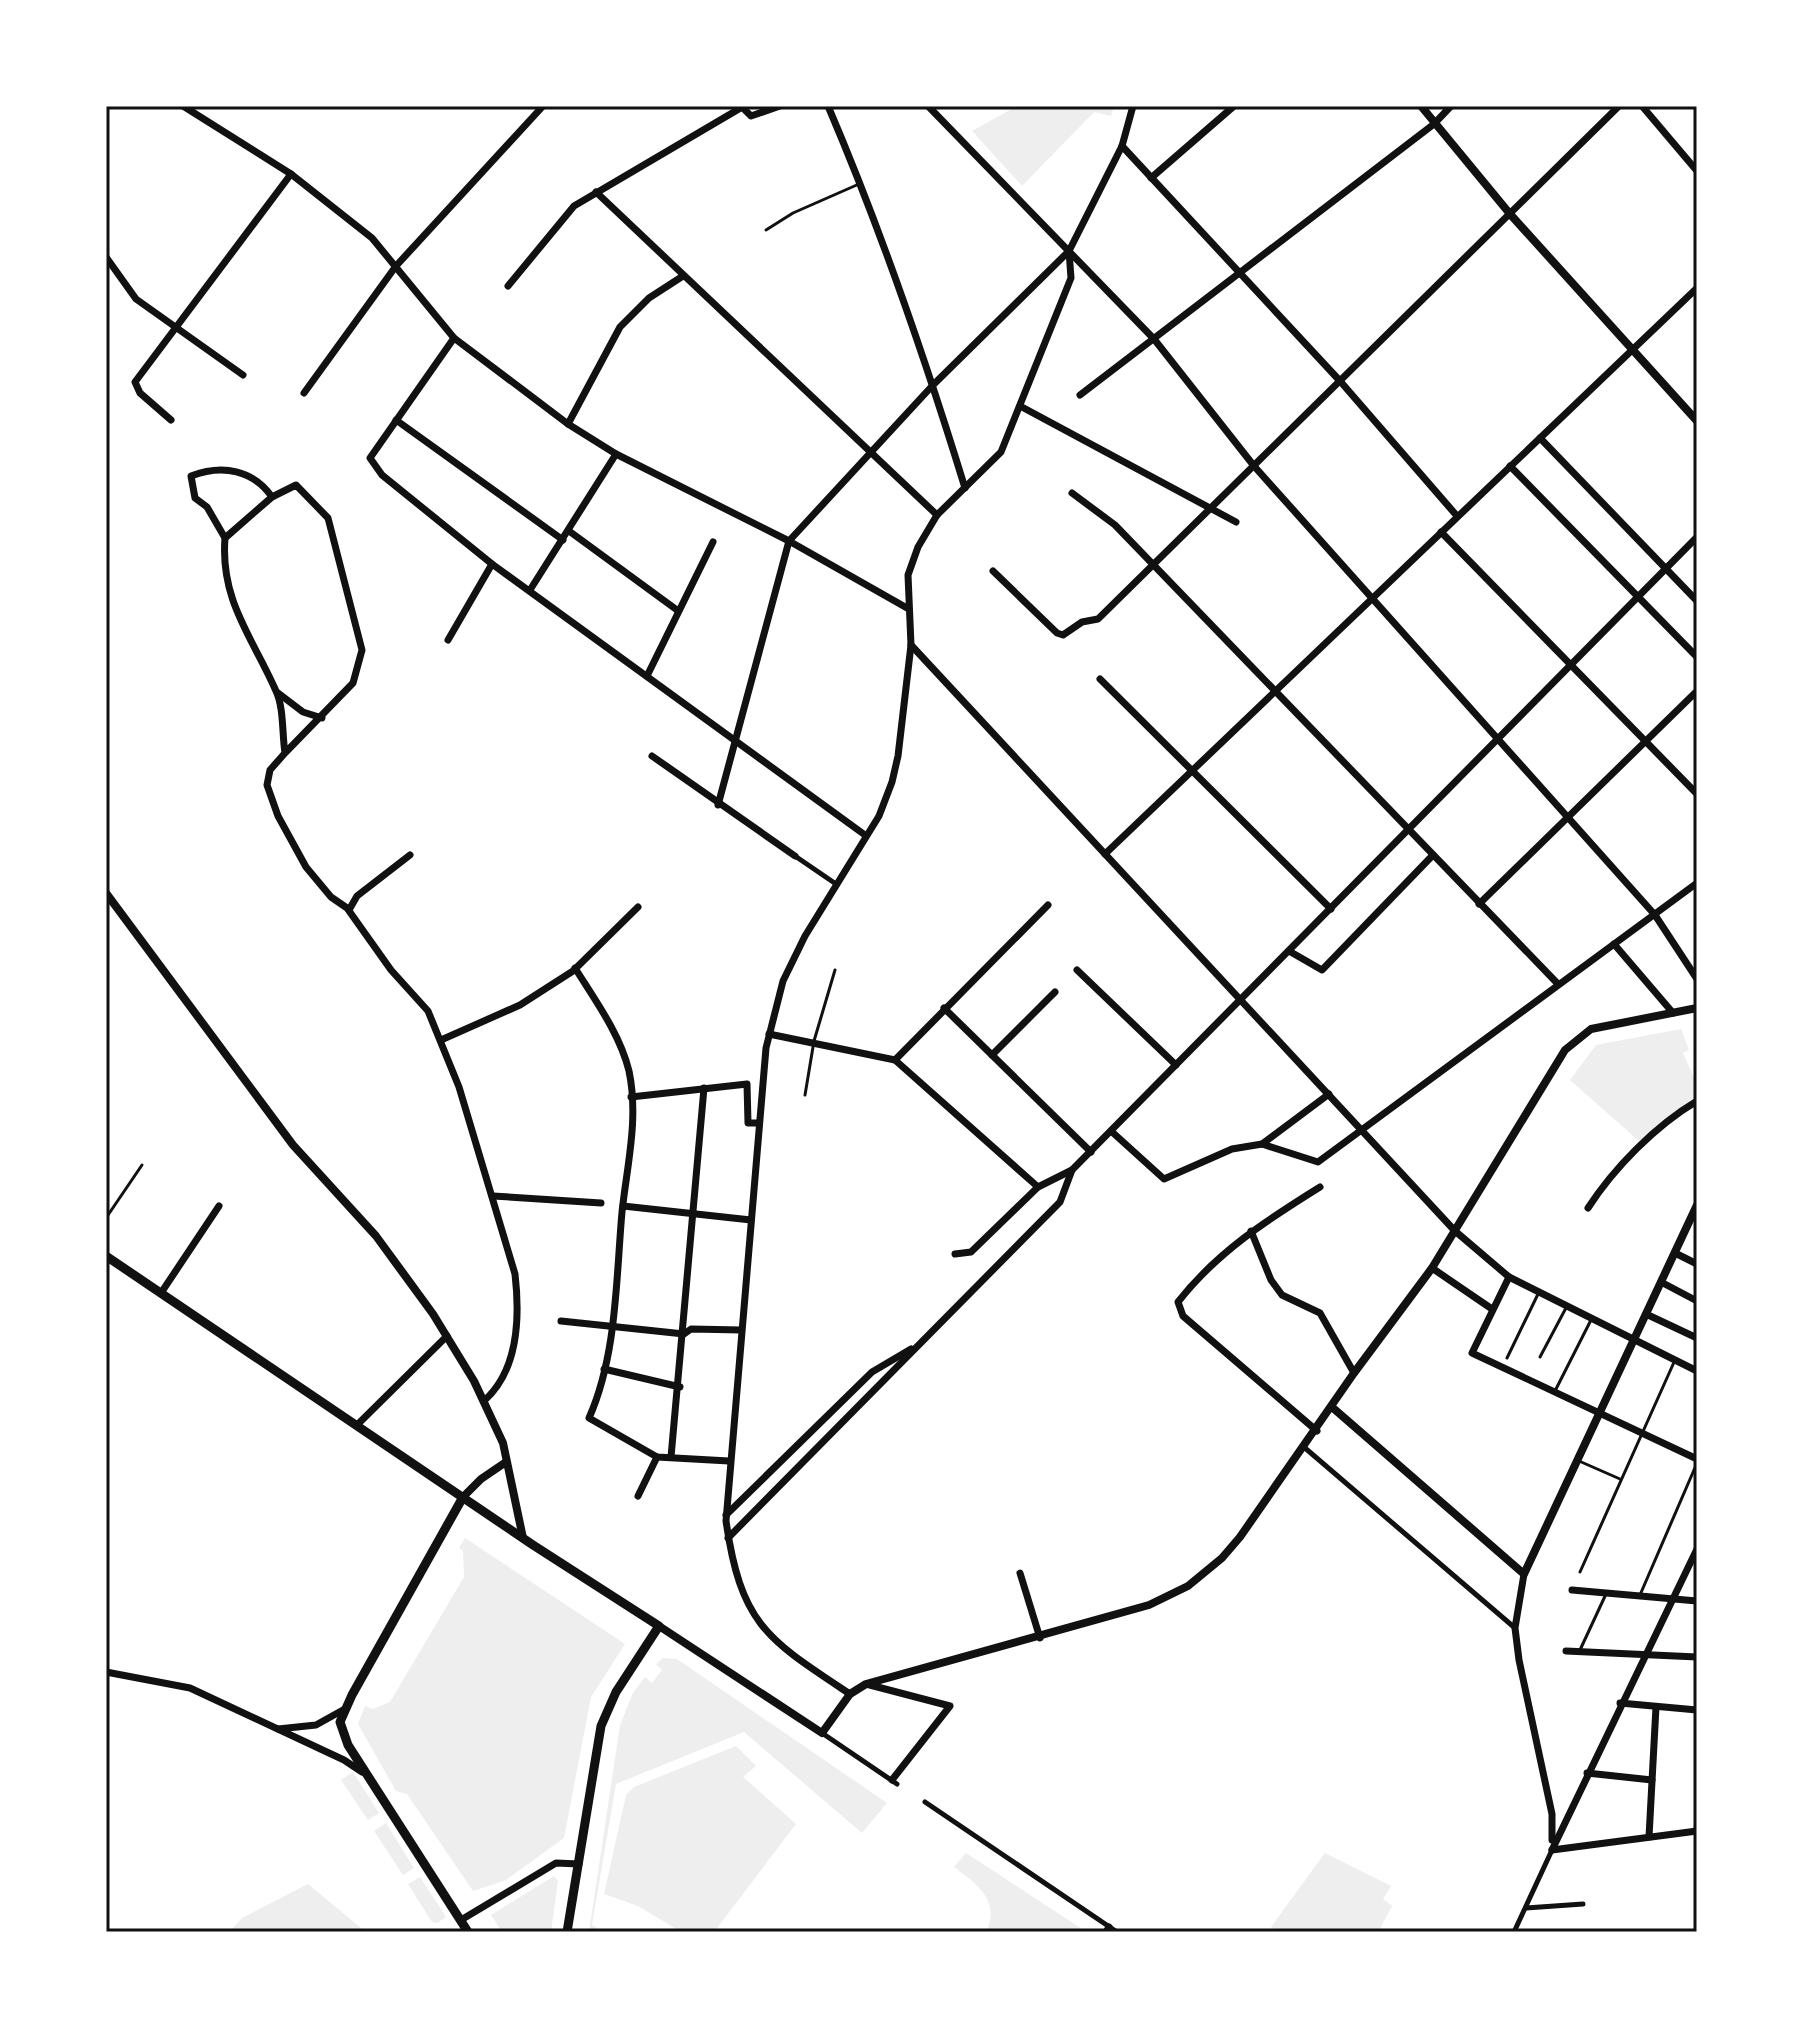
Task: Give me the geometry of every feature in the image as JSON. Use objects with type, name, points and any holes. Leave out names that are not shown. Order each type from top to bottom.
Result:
[{"type":"main road","points":[[106,1256],[523,1538],[659,1626],[616,1692],[601,1726],[567,1932]]},
{"type":"main road","points":[[463,1497],[343,1710],[340,1722],[348,1745],[468,1932]]},
{"type":"street","points":[[183,106],[291,174],[372,238],[454,338],[568,424],[616,454],[789,541],[907,608]]},
{"type":"street","points":[[304,393],[396,266],[543,106]]},
{"type":"street","points":[[508,286],[574,206],[742,106],[751,116],[780,106]]},
{"type":"street","points":[[828,106],[861,183],[933,385],[965,488]]},
{"type":"street","points":[[928,106],[1154,339],[1254,466],[1655,915],[1697,979]]},
{"type":"street","points":[[718,805],[789,541],[933,385],[1069,251],[1122,146],[1133,106]]},
{"type":"street","points":[[1151,178],[1234,106]]},
{"type":"street","points":[[1421,106],[1510,214],[1697,421]]},
{"type":"street","points":[[1080,395],[1434,124],[1451,106]]},
{"type":"street","points":[[993,571],[1063,635],[1082,622],[1098,619],[1619,106]]},
{"type":"street","points":[[1642,106],[1697,171]]},
{"type":"street","points":[[1122,146],[1340,381],[1457,516]]},
{"type":"street","points":[[171,420],[140,393],[135,382],[173,327],[291,174]]},
{"type":"street","points":[[596,192],[937,515]]},
{"type":"street","points":[[850,1694],[772,1641],[756,1620],[737,1577],[728,1538],[729,1461],[769,1034],[783,981],[836,884],[879,816],[898,756],[911,645],[907,608],[908,575],[918,547],[937,515],[1001,452],[1071,278],[1069,251]]},
{"type":"street","points":[[106,257],[136,299],[243,375]]},
{"type":"street","points":[[568,424],[620,327],[649,298],[683,276]]},
{"type":"street","points":[[1105,854],[1697,288]]},
{"type":"street","points":[[454,338],[370,458],[382,475],[492,564],[865,835]]},
{"type":"street","points":[[1020,406],[1236,522]]},
{"type":"street","points":[[396,420],[563,540]]},
{"type":"street","points":[[1540,438],[1697,601]]},
{"type":"street","points":[[530,590],[616,454]]},
{"type":"street","points":[[1510,466],[1697,657]]},
{"type":"street","points":[[272,497],[259,479],[239,472],[212,468],[191,476],[195,498],[207,507],[225,538],[223,559],[236,615],[278,693],[285,753]]},
{"type":"street","points":[[225,538],[272,497],[296,485],[328,518],[362,650],[353,683],[270,770],[267,785],[278,816],[306,867],[331,897],[349,910],[391,970],[428,1011],[441,1040],[493,1196],[515,1274],[518,1304],[512,1355],[498,1389],[484,1401]]},
{"type":"street","points":[[1072,493],[1115,525],[1274,694],[1557,983]]},
{"type":"street","points":[[569,531],[677,610]]},
{"type":"street","points":[[1441,532],[1697,794]]},
{"type":"street","points":[[955,1254],[971,1252],[1038,1187],[1072,1170],[1091,1152],[1697,537]]},
{"type":"street","points":[[647,676],[713,542]]},
{"type":"street","points":[[448,640],[492,564]]},
{"type":"street","points":[[911,645],[1455,1231],[1509,1277],[1697,1371]]},
{"type":"street","points":[[1100,679],[1331,909]]},
{"type":"street","points":[[1479,904],[1697,691]]},
{"type":"street","points":[[278,693],[303,712],[322,718]]},
{"type":"street","points":[[652,756],[718,805],[836,884]]},
{"type":"street","points":[[349,910],[357,896],[410,855]]},
{"type":"street","points":[[1289,951],[1322,970],[1433,855]]},
{"type":"street","points":[[1262,1144],[1318,1162],[1557,983],[1697,883]]},
{"type":"street","points":[[106,893],[228,1062],[293,1145],[376,1236],[447,1336],[484,1401],[503,1443],[523,1538]]},
{"type":"street","points":[[895,1060],[1048,905]]},
{"type":"street","points":[[441,1040],[520,1005],[575,968],[638,907]]},
{"type":"street","points":[[1614,944],[1673,1013]]},
{"type":"street","points":[[575,968],[611,1026],[628,1070],[634,1124],[611,1328],[604,1369],[589,1418],[657,1457],[729,1461]]},
{"type":"street","points":[[1077,970],[1176,1065]]},
{"type":"street","points":[[992,1055],[1055,992]]},
{"type":"street","points":[[944,1008],[1091,1152]]},
{"type":"street","points":[[822,1733],[850,1694],[866,1684],[1143,1607],[1188,1586],[1240,1537],[1333,1408],[1354,1373],[1432,1268],[1565,1050],[1591,1029],[1697,1008]]},
{"type":"street","points":[[769,1034],[895,1060],[1038,1187]]},
{"type":"street","points":[[631,1097],[747,1084],[748,1123],[759,1123]]},
{"type":"street","points":[[671,1457],[696,1214],[704,1088]]},
{"type":"street","points":[[1111,1131],[1164,1179],[1232,1149],[1262,1144],[1329,1094]]},
{"type":"street","points":[[1588,1208],[1606,1181],[1668,1122],[1697,1101]]},
{"type":"street","points":[[728,1538],[1060,1202],[1072,1170]]},
{"type":"street","points":[[1317,1431],[1183,1316],[1178,1302],[1202,1270],[1251,1231],[1320,1187]]},
{"type":"street","points":[[493,1196],[601,1203]]},
{"type":"street","points":[[1552,1850],[1552,1814],[1515,1628],[1524,1574],[1697,1205]]},
{"type":"street","points":[[161,1293],[219,1206]]},
{"type":"street","points":[[623,1206],[751,1220]]},
{"type":"street","points":[[1251,1231],[1276,1288],[1282,1295],[1320,1313],[1341,1344],[1354,1373]]},
{"type":"street","points":[[1675,1253],[1697,1264]]},
{"type":"street","points":[[1432,1268],[1492,1309]]},
{"type":"street","points":[[1509,1277],[1472,1353],[1556,1389],[1697,1461]]},
{"type":"street","points":[[1661,1282],[1697,1301]]},
{"type":"street","points":[[1646,1314],[1697,1338]]},
{"type":"street","points":[[561,1321],[684,1334],[691,1329],[741,1330]]},
{"type":"street","points":[[357,1425],[447,1336]]},
{"type":"street","points":[[726,1515],[872,1372],[919,1344]]},
{"type":"street","points":[[604,1369],[680,1387]]},
{"type":"street","points":[[1333,1408],[1524,1574]]},
{"type":"street","points":[[1305,1448],[1515,1628]]},
{"type":"street","points":[[638,1496],[657,1457]]},
{"type":"street","points":[[463,1497],[506,1462]]},
{"type":"street","points":[[1514,1932],[1587,1773],[1697,1549]]},
{"type":"street","points":[[1020,1573],[1040,1638]]},
{"type":"street","points":[[1572,1590],[1697,1601]]},
{"type":"street","points":[[659,1626],[894,1782],[950,1706],[866,1684]]},
{"type":"street","points":[[1566,1651],[1697,1657]]},
{"type":"street","points":[[106,1672],[190,1688],[344,1760],[370,1778]]},
{"type":"street","points":[[1621,1704],[1697,1710]]},
{"type":"street","points":[[1649,1837],[1656,1707]]},
{"type":"street","points":[[276,1729],[316,1725],[343,1710]]},
{"type":"street","points":[[1587,1773],[1652,1780]]},
{"type":"street","points":[[925,1802],[1108,1929],[1117,1932]]},
{"type":"street","points":[[1552,1850],[1696,1831]]},
{"type":"street","points":[[461,1920],[556,1863],[579,1864]]},
{"type":"street","points":[[1526,1908],[1583,1904]]},
{"type":"lane","points":[[766,230],[793,213],[861,183]]},
{"type":"lane","points":[[805,1095],[814,1041],[835,970]]},
{"type":"lane","points":[[106,1218],[142,1165]]},
{"type":"lane","points":[[1507,1358],[1539,1292]]},
{"type":"lane","points":[[1540,1357],[1567,1306]]},
{"type":"lane","points":[[1556,1389],[1592,1318]]},
{"type":"lane","points":[[1580,1572],[1675,1359]]},
{"type":"lane","points":[[1576,1459],[1621,1480]]},
{"type":"lane","points":[[1640,1595],[1697,1461]]},
{"type":"lane","points":[[1580,1650],[1606,1594]]},
{"type":"lane","points":[[1696,1831],[1697,1806]]},
{"type":"shaded area","points":[[1017,106],[1114,106],[1111,116],[1094,112],[1022,186],[972,131]]},
{"type":"shaded area","points":[[1681,1029],[1689,1050],[1683,1053],[1697,1085],[1697,1101],[1639,1141],[1570,1080],[1596,1045]]},
{"type":"shaded area","points":[[465,1538],[625,1644],[591,1697],[564,1838],[506,1880],[473,1891],[407,1794],[396,1791],[358,1724],[365,1706],[373,1709],[390,1702],[464,1577],[463,1551],[459,1548]]},
{"type":"shaded area","points":[[663,1658],[677,1659],[887,1803],[862,1833],[744,1732],[616,1784],[592,1925],[604,1932],[589,1932],[620,1725],[633,1693],[645,1677],[652,1683],[662,1670],[656,1664]]},
{"type":"shaded area","points":[[736,1746],[756,1766],[743,1777],[796,1824],[714,1932],[681,1932],[638,1906],[604,1894],[626,1795],[634,1787]]},
{"type":"shaded area","points":[[353,1772],[379,1813],[368,1820],[341,1780]]},
{"type":"shaded area","points":[[386,1823],[414,1868],[403,1875],[374,1831]]},
{"type":"shaded area","points":[[966,1853],[1087,1932],[986,1932],[991,1911],[989,1902],[971,1880],[954,1867]]},
{"type":"shaded area","points":[[1325,1853],[1391,1886],[1383,1899],[1392,1906],[1378,1932],[1279,1932],[1271,1927]]},
{"type":"shaded area","points":[[554,1876],[558,1881],[551,1932],[502,1932],[491,1915]]},
{"type":"shaded area","points":[[420,1877],[446,1917],[437,1923],[432,1922],[408,1884]]},
{"type":"shaded area","points":[[308,1884],[366,1932],[213,1932],[232,1929],[242,1918]]}]
